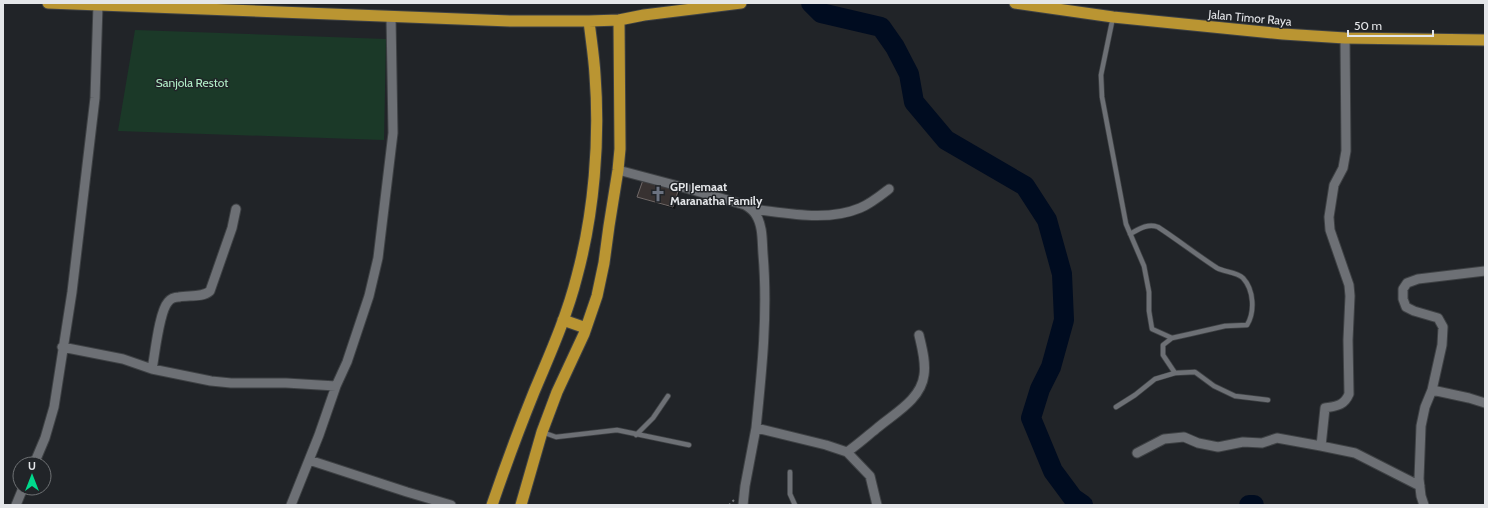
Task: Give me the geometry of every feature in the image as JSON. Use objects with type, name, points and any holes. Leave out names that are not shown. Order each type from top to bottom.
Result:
[{"type":"highway","points":[[48,3],[511,21],[619,20],[644,15],[741,3]]},
{"type":"highway","name":"Jalan Timor Raya","points":[[1014,3],[1113,17],[1220,28],[1345,38],[1485,40]]},
{"type":"highway","points":[[521,505],[542,432],[557,392],[586,328],[596,296],[604,262],[618,170],[620,124],[619,20]]},
{"type":"highway","points":[[492,505],[516,435],[563,320],[578,276],[588,225],[596,144],[595,75],[589,21]]},
{"type":"highway","points":[[563,320],[586,328]]},
{"type":"street","points":[[37,456],[45,438],[54,407],[62,347],[72,292],[95,98],[98,5]]},
{"type":"street","points":[[291,505],[336,386],[347,362],[369,296],[378,258],[393,133],[391,16]]},
{"type":"street","points":[[1321,446],[1324,408],[1343,404],[1349,394],[1349,285],[1332,235],[1329,217],[1334,185],[1342,168],[1346,151],[1345,38]]},
{"type":"street","points":[[618,170],[745,205],[752,209],[811,215],[840,214],[861,208],[889,189]]},
{"type":"street","points":[[152,369],[161,319],[165,306],[174,298],[201,295],[210,291],[232,228],[236,209]]},
{"type":"street","points":[[743,505],[756,428],[764,340],[766,284],[761,231],[757,216],[752,209]]},
{"type":"street","points":[[1424,505],[1420,486],[1419,463],[1421,426],[1425,407],[1432,390],[1442,345],[1443,327],[1438,318],[1406,307],[1402,289],[1407,283],[1418,279],[1485,271]]},
{"type":"street","points":[[847,452],[905,407],[921,386],[924,376],[925,363],[919,335]]},
{"type":"street","points":[[62,347],[123,359],[152,369],[218,382],[286,383],[336,386]]},
{"type":"street","points":[[1432,390],[1485,403]]},
{"type":"street","points":[[756,428],[847,452],[870,476],[877,505]]},
{"type":"street","points":[[1137,453],[1164,439],[1184,437],[1198,443],[1218,447],[1243,442],[1262,443],[1277,438],[1355,453],[1420,486]]},
{"type":"street","points":[[309,460],[451,505]]},
{"type":"lane","points":[[1113,17],[1101,75],[1102,97],[1126,224],[1144,266],[1149,292],[1149,311],[1152,330],[1172,338]]},
{"type":"lane","points":[[1130,234],[1144,226],[1153,225],[1158,227],[1219,269],[1241,277],[1249,286],[1252,303],[1250,319],[1247,325],[1224,326],[1172,338],[1163,345],[1163,355],[1175,373]]},
{"type":"lane","points":[[1116,407],[1135,395],[1155,379],[1175,373],[1195,372],[1214,386],[1235,396],[1268,400]]},
{"type":"lane","points":[[636,434],[653,418],[668,396]]},
{"type":"lane","points":[[542,432],[556,437],[617,430],[689,445]]},
{"type":"lane","points":[[790,472],[790,494],[795,505]]},
{"type":"green space","name":"Sanjola Restot","points":[[135,30],[386,39],[384,140],[118,131]]},
{"type":"building","name":"GPI Jemaat Maranatha Family","points":[[643,180],[678,191],[673,207],[637,197]]},
{"type":"waterway","points":[[811,3],[821,13],[881,27],[895,47],[909,74],[914,102],[946,140],[1025,186],[1047,220],[1062,274],[1064,320],[1051,367],[1040,389],[1031,418],[1053,471],[1073,498],[1083,505]]},
{"type":"waterway","points":[[1249,505],[1254,505]]},
{"type":"place","name":"GPI Jemaat Maranatha Family","points":[[658,194]]}]
